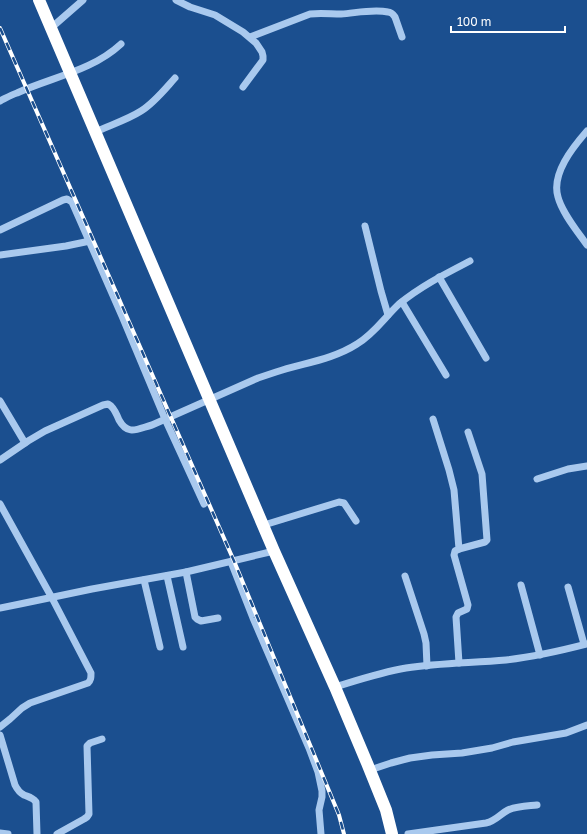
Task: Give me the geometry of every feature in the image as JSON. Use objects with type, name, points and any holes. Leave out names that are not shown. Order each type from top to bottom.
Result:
[{"type":"highway","points":[[39,0],[274,551],[335,686],[386,810],[392,834]]},
{"type":"street","points":[[50,28],[83,0]]},
{"type":"street","points":[[176,0],[190,7],[215,15],[250,37],[262,52],[264,58],[262,63],[243,87]]},
{"type":"street","points":[[250,37],[310,14],[341,14],[379,11],[390,12],[395,16],[402,37]]},
{"type":"street","points":[[0,101],[17,93],[70,74],[98,61],[115,50],[121,44]]},
{"type":"street","points":[[95,132],[142,111],[163,92],[175,78]]},
{"type":"street","points":[[587,131],[570,152],[564,163],[559,176],[557,192],[560,204],[587,245]]},
{"type":"street","points":[[0,230],[67,199],[72,202],[139,354],[165,419],[204,504]]},
{"type":"street","points":[[365,226],[379,285],[388,315]]},
{"type":"street","points":[[0,255],[66,246],[90,241]]},
{"type":"street","points":[[0,460],[54,426],[103,405],[108,404],[111,406],[126,429],[139,429],[152,425],[258,378],[314,362],[345,351],[370,334],[402,302],[419,289],[470,261]]},
{"type":"street","points":[[439,277],[486,358]]},
{"type":"street","points":[[402,302],[446,375]]},
{"type":"street","points":[[0,401],[25,443]]},
{"type":"street","points":[[433,419],[452,483],[459,548]]},
{"type":"street","points":[[459,663],[456,617],[458,613],[467,609],[468,605],[454,555],[455,551],[459,548],[487,542],[488,539],[482,474],[468,432]]},
{"type":"street","points":[[537,479],[568,469],[587,466]]},
{"type":"street","points":[[264,525],[339,502],[344,503],[356,521]]},
{"type":"street","points":[[0,504],[52,598],[91,674],[90,681],[88,683],[30,703],[0,727]]},
{"type":"street","points":[[0,608],[92,589],[167,576],[274,551]]},
{"type":"street","points":[[230,562],[304,735],[318,772],[322,791],[319,810],[321,834]]},
{"type":"street","points":[[186,572],[195,617],[197,620],[201,621],[218,618]]},
{"type":"street","points":[[167,576],[183,647]]},
{"type":"street","points":[[404,576],[424,634],[427,666]]},
{"type":"street","points":[[144,580],[160,647]]},
{"type":"street","points":[[521,585],[540,655]]},
{"type":"street","points":[[335,686],[407,668],[507,660],[556,652],[586,644],[568,586]]},
{"type":"street","points":[[370,770],[410,758],[432,755],[462,754],[513,742],[566,733],[587,725]]},
{"type":"street","points":[[0,735],[15,784],[24,795],[34,799],[36,802],[37,834]]},
{"type":"street","points":[[57,834],[84,819],[89,814],[86,746],[102,739]]},
{"type":"street","points":[[408,834],[486,823],[496,819],[509,810],[537,805]]},
{"type":"street","points":[[0,833],[8,834]]},
{"type":"railway","points":[[0,28],[234,561],[339,815],[344,834]]}]
